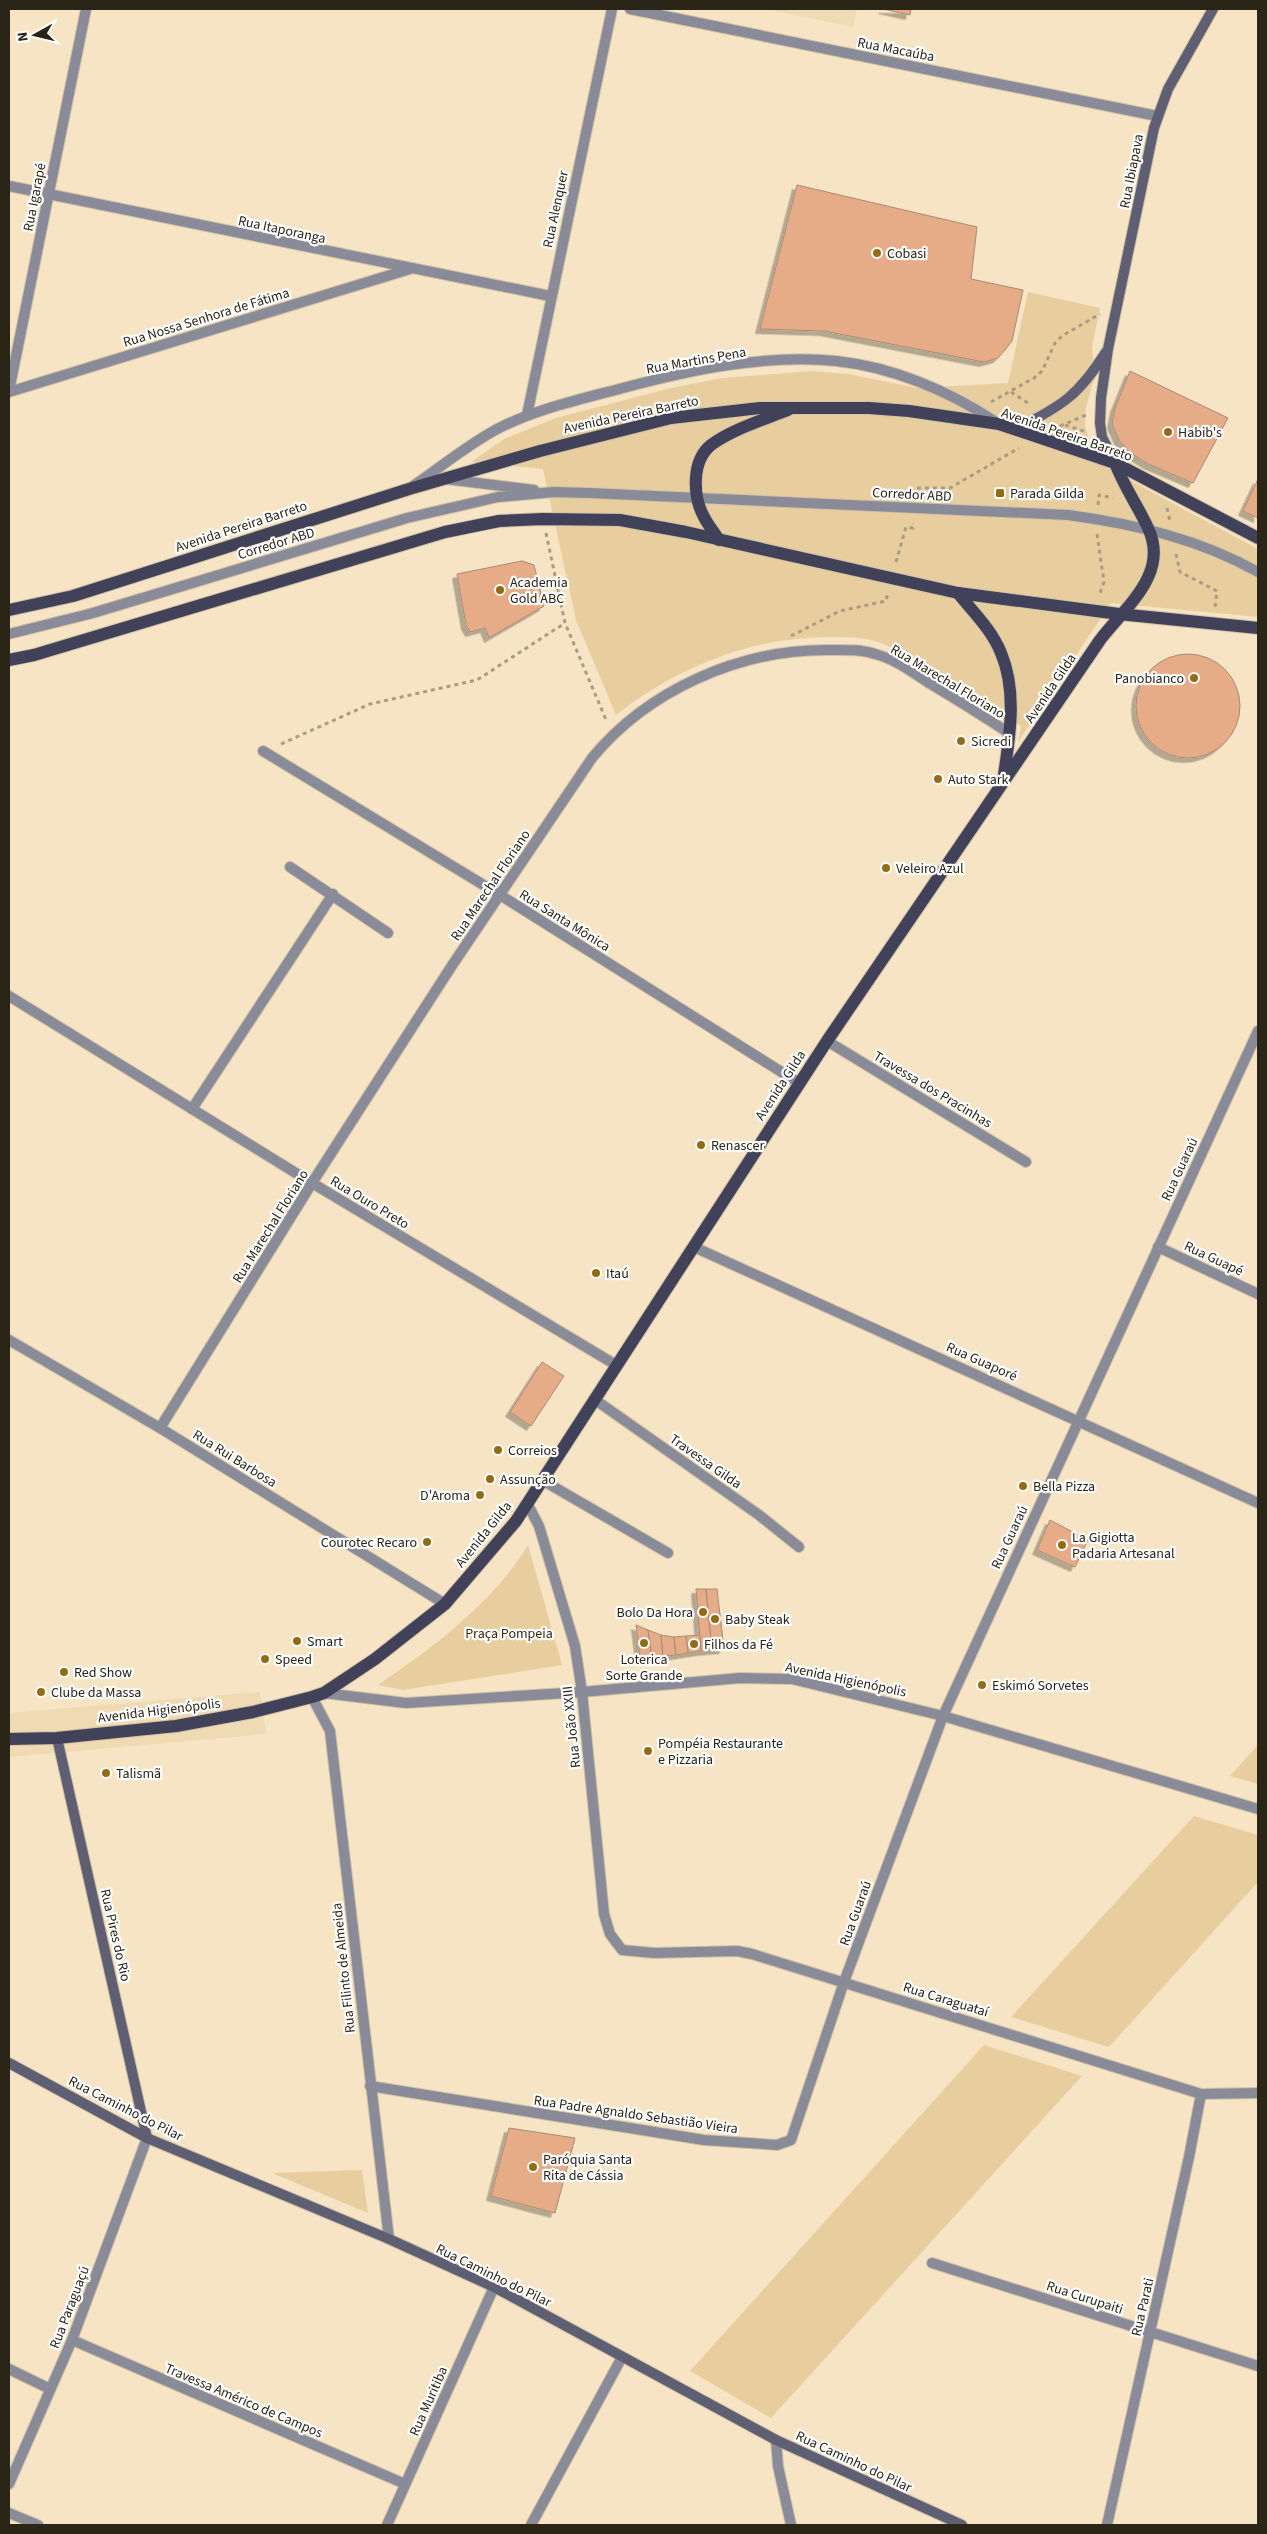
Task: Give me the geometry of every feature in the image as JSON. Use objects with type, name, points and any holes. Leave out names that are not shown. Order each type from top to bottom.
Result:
[{"type":"main road","name":"Rua Ibiapava","points":[[1115,463],[1102,437],[1100,408],[1108,349],[1157,116],[1168,89],[1213,9]]},
{"type":"main road","name":"Rua Ibiapava","points":[[1016,429],[1067,400],[1083,386],[1108,349]]},
{"type":"main road","name":"Avenida Pereira Barreto","points":[[9,610],[73,596],[409,489],[549,448],[671,418],[724,410],[793,408],[893,410],[999,424],[1115,463],[1258,538]]},
{"type":"main road","points":[[719,540],[704,517],[697,497],[696,480],[701,458],[710,446],[724,437],[793,408]]},
{"type":"main road","name":"Avenida Gilda","points":[[318,1695],[375,1659],[444,1604],[516,1521],[827,1041],[1119,614],[1149,578],[1155,555],[1154,544],[1149,530],[1122,481],[1115,463]]},
{"type":"main road","points":[[9,660],[34,655],[445,532],[499,521],[543,519],[620,520],[958,593],[1119,614],[1258,628]]},
{"type":"main road","points":[[958,593],[987,628],[1001,652],[1008,675],[1011,700],[1010,733],[1003,785]]},
{"type":"main road","name":"Avenida Higienópolis","points":[[9,1739],[57,1738],[176,1726],[254,1712],[318,1695]]},
{"type":"main road","name":"Rua Pires do Rio","points":[[57,1738],[147,2138]]},
{"type":"main road","name":"Rua Caminho do Pilar","points":[[9,2063],[147,2138],[389,2239],[494,2288],[776,2440],[962,2525]]},
{"type":"street","name":"Rua Igarapé","points":[[9,391],[86,9]]},
{"type":"street","name":"Rua Alenquer","points":[[527,415],[550,296],[612,9]]},
{"type":"street","name":"Rua Macaúba","points":[[630,9],[1157,116]]},
{"type":"street","name":"Rua Itaporanga","points":[[9,186],[550,296]]},
{"type":"street","name":"Rua Nossa Senhora de Fátima","points":[[9,391],[410,269]]},
{"type":"street","name":"Rua Martins Pena","points":[[409,489],[498,428],[527,415],[668,376],[724,367],[807,360],[836,361],[891,372],[938,390],[977,409],[999,424]]},
{"type":"street","name":"Corredor ABD","points":[[442,479],[554,492],[1068,515],[1149,530],[1202,544],[1258,572]]},
{"type":"street","name":"Corredor ABD","points":[[9,634],[93,613],[407,518],[498,498],[554,492]]},
{"type":"street","name":"Rua Marechal Floriano","points":[[160,1428],[312,1183],[445,975],[592,758],[612,734],[647,707],[685,684],[744,662],[787,651],[850,650],[876,654],[900,664],[1010,733]]},
{"type":"street","name":"Rua Santa Mônica","points":[[263,751],[500,895],[799,1083]]},
{"type":"street","points":[[290,867],[333,894],[388,933]]},
{"type":"street","points":[[192,1109],[333,894]]},
{"type":"street","name":"Rua Ouro Preto","points":[[9,996],[312,1183],[616,1365]]},
{"type":"street","name":"Rua Guaraú","points":[[844,1982],[943,1716],[1258,1032]]},
{"type":"street","name":"Travessa dos Pracinhas","points":[[827,1041],[1026,1162]]},
{"type":"street","name":"Rua Guaporé","points":[[694,1247],[1079,1420],[1258,1503]]},
{"type":"street","name":"Rua Guapé","points":[[1158,1247],[1258,1294]]},
{"type":"street","name":"Rua Rui Barbosa","points":[[9,1340],[160,1428],[444,1604]]},
{"type":"street","name":"Travessa Gilda","points":[[594,1399],[759,1515],[800,1547]]},
{"type":"street","points":[[542,1480],[668,1553]]},
{"type":"street","name":"Rua João XXIII","points":[[527,1503],[539,1526],[574,1646],[582,1692],[604,1914],[610,1934],[622,1950]]},
{"type":"street","name":"Avenida Higienópolis","points":[[318,1695],[406,1702],[582,1692],[740,1678],[792,1680],[943,1716],[1258,1809]]},
{"type":"street","name":"Rua Filinto de Almeida","points":[[318,1695],[330,1731],[389,2239]]},
{"type":"street","name":"Rua Caraguataí","points":[[622,1950],[654,1953],[737,1951],[844,1982],[1201,2094],[1258,2093]]},
{"type":"street","name":"Rua Padre Agnaldo Sebastião Vieira","points":[[370,2086],[704,2140],[784,2144],[791,2140],[844,1982]]},
{"type":"street","name":"Rua Parati","points":[[1107,2525],[1201,2094]]},
{"type":"street","name":"Rua Paraguaçú","points":[[9,2484],[72,2340],[147,2138]]},
{"type":"street","name":"Rua Curupaiti","points":[[932,2263],[1258,2366]]},
{"type":"street","name":"Rua Muritiba","points":[[386,2525],[494,2288]]},
{"type":"street","name":"Travessa Américo de Campos","points":[[72,2340],[405,2484]]},
{"type":"street","points":[[531,2525],[622,2357]]},
{"type":"street","points":[[9,2369],[50,2389]]},
{"type":"street","points":[[776,2440],[778,2466],[791,2525]]},
{"type":"street","points":[[9,2513],[38,2525]]},
{"type":"path","points":[[977,409],[1034,378],[1042,371],[1054,343],[1070,330],[1099,314],[1116,318]]},
{"type":"path","points":[[787,651],[786,639],[808,625],[840,611],[886,601],[906,527],[913,528],[915,488],[950,488],[1038,436],[1100,408]]},
{"type":"path","points":[[543,519],[565,623],[612,734]]},
{"type":"path","points":[[263,751],[370,704],[476,680],[565,623]]},
{"type":"shaded area","points":[[766,9],[857,9],[853,27]]},
{"type":"shaded area","points":[[260,1692],[266,1734],[9,1757],[9,1713]]},
{"type":"green space","points":[[1028,292],[1100,308],[1092,347],[1095,376],[1086,407],[1085,425],[1091,445],[1107,468],[1258,549],[1258,617],[1111,603],[1018,742],[1021,726],[953,681],[917,660],[881,643],[855,638],[800,638],[771,642],[743,649],[690,669],[639,698],[616,715],[576,620],[543,469],[471,462],[504,439],[556,418],[671,388],[722,378],[812,371],[848,374],[918,388],[1008,383]]},
{"type":"green space","name":"Praça Pompeia","points":[[528,1545],[562,1665],[403,1690],[378,1685],[441,1639],[480,1605],[514,1566]]},
{"type":"green space","points":[[1258,1745],[1258,1784],[1230,1776]]},
{"type":"green space","points":[[1194,1816],[1258,1835],[1258,1882],[1109,2047],[1011,2017]]},
{"type":"green space","points":[[984,2045],[1082,2076],[771,2418],[690,2371]]},
{"type":"green space","points":[[362,2170],[368,2213],[272,2173]]},
{"type":"building","points":[[883,9],[911,9],[910,15]]},
{"type":"building","name":"Cobasi","points":[[797,185],[977,227],[971,279],[1023,290],[1012,341],[998,358],[984,362],[824,331],[760,329]]},
{"type":"building","name":"Habib's","points":[[1130,371],[1228,418],[1193,483],[1148,464],[1129,452],[1119,440],[1112,424],[1115,408]]},
{"type":"building","points":[[1258,479],[1258,518],[1243,511]]},
{"type":"building","name":"Academia Gold ABC","points":[[522,561],[534,565],[544,606],[489,638],[485,628],[470,632],[466,625],[457,574]]},
{"type":"building","points":[[1188,654],[1208,658],[1225,669],[1236,686],[1240,706],[1236,726],[1225,743],[1208,754],[1188,758],[1168,754],[1151,743],[1140,726],[1136,706],[1140,686],[1151,669],[1168,658]]},
{"type":"building","points":[[542,1362],[564,1376],[531,1426],[510,1412]]},
{"type":"building","name":"La Gigiotta Padaria Artesanal","points":[[1050,1520],[1088,1540],[1075,1567],[1037,1550]]},
{"type":"building","name":"Bolo Da Hora","points":[[696,1589],[706,1589],[712,1650],[701,1651]]},
{"type":"building","name":"Baby Steak","points":[[706,1589],[717,1589],[724,1649],[712,1650]]},
{"type":"building","name":"Loterica Sorte Grande","points":[[636,1625],[648,1630],[652,1657],[640,1658]]},
{"type":"building","points":[[648,1630],[661,1635],[663,1656],[652,1657]]},
{"type":"building","points":[[661,1635],[674,1637],[676,1655],[663,1656]]},
{"type":"building","name":"Filhos da Fé","points":[[700,1635],[701,1651],[688,1653],[686,1636]]},
{"type":"building","points":[[686,1636],[688,1653],[676,1655],[674,1637]]},
{"type":"building","name":"Paróquia Santa Rita de Cássia","points":[[509,2128],[575,2138],[555,2213],[491,2196]]},
{"type":"place","name":"Cobasi","points":[[877,253]]},
{"type":"place","name":"Habib's","points":[[1168,432]]},
{"type":"place","name":"Parada Gilda","points":[[1000,493]]},
{"type":"place","name":"Academia Gold ABC","points":[[500,590]]},
{"type":"place","name":"Panobianco","points":[[1194,678]]},
{"type":"place","name":"Sicredi","points":[[961,741]]},
{"type":"place","name":"Auto Stark","points":[[938,779]]},
{"type":"place","name":"Veleiro Azul","points":[[886,868]]},
{"type":"place","name":"Renascer","points":[[701,1145]]},
{"type":"place","name":"Itaú","points":[[596,1273]]},
{"type":"place","name":"Correios","points":[[498,1450]]},
{"type":"place","name":"Assunção","points":[[490,1479]]},
{"type":"place","name":"Bella Pizza","points":[[1023,1486]]},
{"type":"place","name":"D'Aroma","points":[[480,1495]]},
{"type":"place","name":"Courotec Recaro","points":[[427,1542]]},
{"type":"place","name":"La Gigiotta Padaria Artesanal","points":[[1062,1545]]},
{"type":"place","name":"Bolo Da Hora","points":[[703,1612]]},
{"type":"place","name":"Baby Steak","points":[[715,1619]]},
{"type":"place","name":"Smart","points":[[297,1641]]},
{"type":"place","name":"Loterica Sorte Grande","points":[[644,1643]]},
{"type":"place","name":"Filhos da Fé","points":[[694,1644]]},
{"type":"place","name":"Speed","points":[[265,1659]]},
{"type":"place","name":"Red Show","points":[[64,1672]]},
{"type":"place","name":"Eskimó Sorvetes","points":[[982,1685]]},
{"type":"place","name":"Clube da Massa","points":[[41,1692]]},
{"type":"place","name":"Pompéia Restaurante e Pizzaria","points":[[648,1751]]},
{"type":"place","name":"Talismã","points":[[106,1773]]},
{"type":"place","name":"Paróquia Santa Rita de Cássia","points":[[533,2167]]}]
